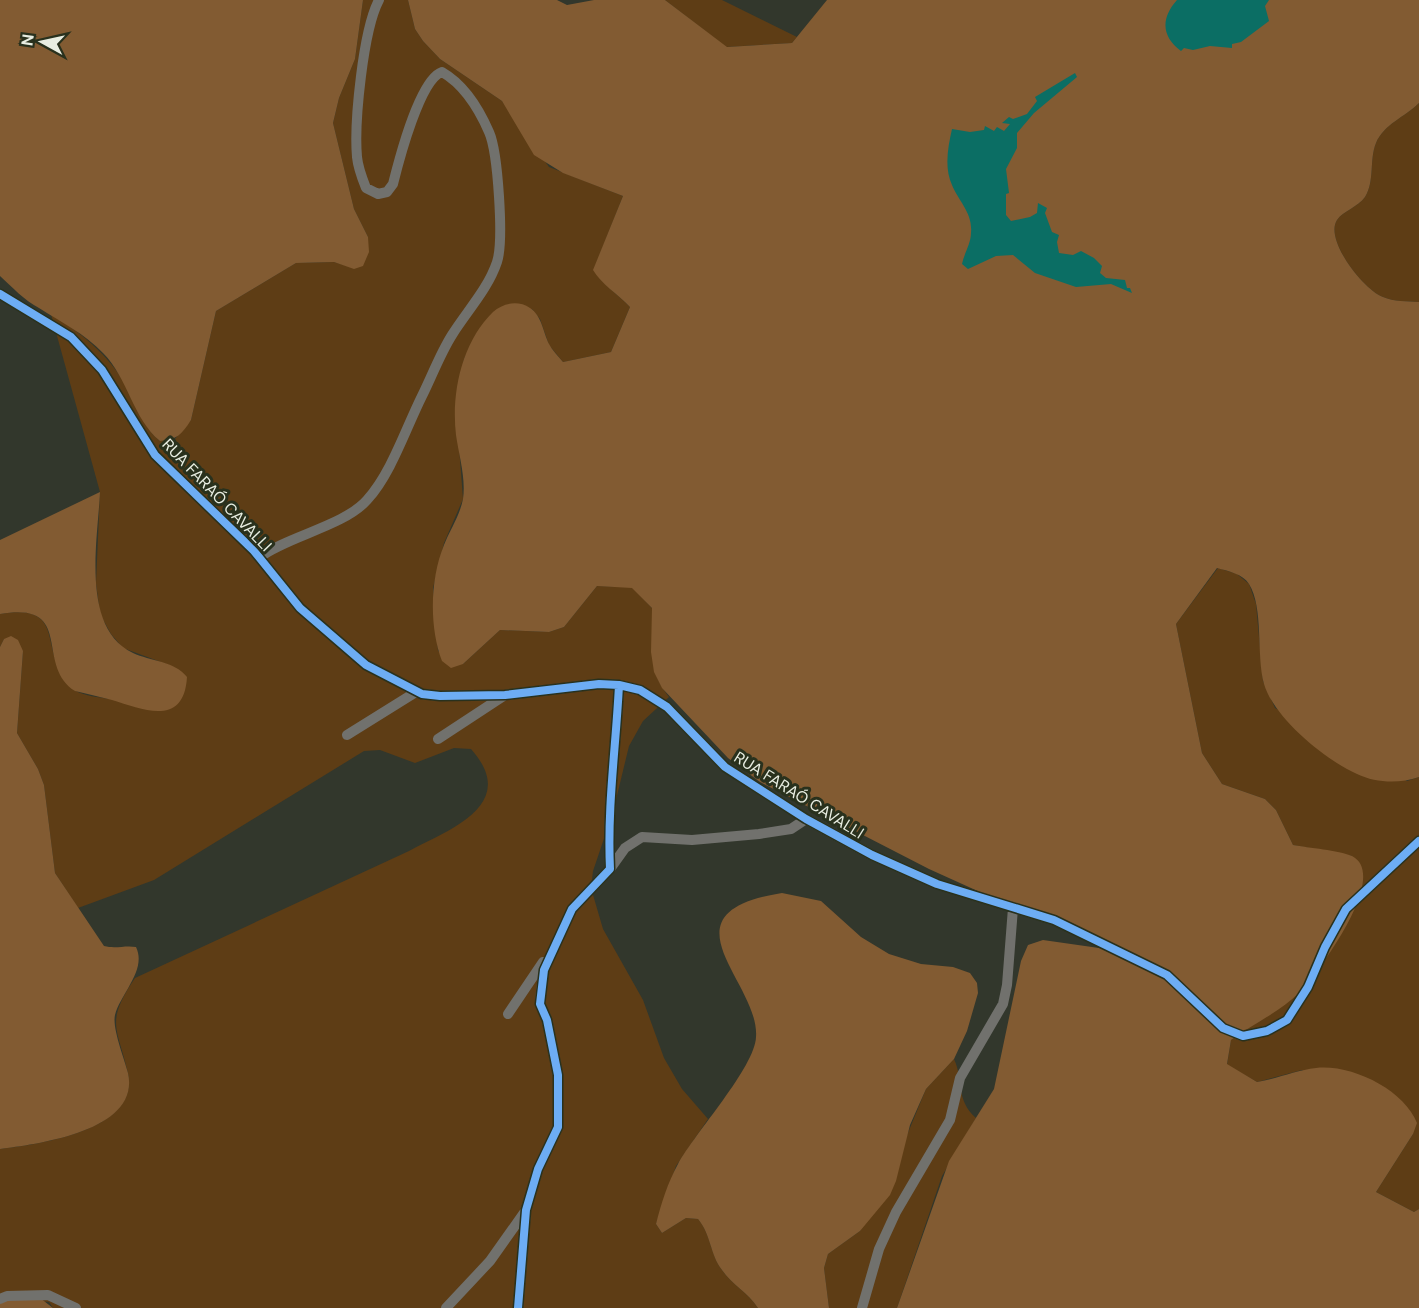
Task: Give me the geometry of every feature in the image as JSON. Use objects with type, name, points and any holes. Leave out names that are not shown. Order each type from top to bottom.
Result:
[{"type":"street","points":[[260,557],[271,549],[292,542],[355,510],[367,500],[402,439],[450,338],[490,280],[498,260],[501,229],[490,134],[466,93],[454,79],[442,72],[432,77],[424,93],[393,184],[387,192],[378,194],[366,188],[357,155],[358,126],[365,46],[379,0]]},
{"type":"street","name":"RUA FARAÓ CAVALLI","points":[[0,294],[71,337],[102,370],[155,455],[260,557],[300,608],[366,665],[416,692],[440,696],[505,695],[619,685],[640,690],[666,707],[725,767],[806,819],[872,855],[927,879],[1054,920],[1167,975],[1223,1029],[1244,1036],[1267,1031],[1287,1020],[1308,987],[1325,947],[1346,909],[1419,841]]},
{"type":"street","points":[[610,869],[608,822],[619,685]]},
{"type":"street","points":[[347,735],[416,692]]},
{"type":"street","points":[[438,739],[505,695]]},
{"type":"street","points":[[518,1308],[526,1210],[538,1169],[558,1126],[558,1075],[547,1020],[540,1004],[544,970],[572,909],[610,869],[625,849],[642,837],[692,840],[737,836],[791,829],[806,819]]},
{"type":"street","points":[[862,1308],[879,1249],[892,1221],[950,1119],[960,1078],[1003,1004],[1007,985],[1013,908]]},
{"type":"street","points":[[508,1014],[554,947]]},
{"type":"street","points":[[446,1308],[490,1261],[526,1210]]},
{"type":"street","points":[[0,1299],[7,1296],[48,1294],[76,1308]]},
{"type":"shaded area","points":[[0,0],[363,0],[355,59],[339,98],[333,123],[354,209],[368,237],[369,252],[363,266],[354,269],[334,262],[296,263],[216,311],[191,420],[182,433],[175,438],[160,441],[151,432],[112,363],[96,346],[28,301],[0,276]]},
{"type":"shaded area","points":[[363,0],[408,0],[415,29],[423,41],[440,59],[502,101],[549,167],[623,196],[594,269],[605,284],[630,307],[611,352],[563,362],[549,345],[540,319],[532,309],[476,334],[464,359],[456,407],[463,499],[444,543],[433,588],[438,651],[463,664],[500,630],[549,632],[564,627],[597,586],[632,587],[652,608],[654,665],[669,697],[643,721],[629,746],[613,812],[593,871],[591,888],[603,929],[643,1000],[664,1058],[682,1089],[708,1119],[676,1166],[656,1224],[662,1233],[686,1218],[698,1219],[706,1231],[722,1270],[758,1308],[53,1308],[49,1302],[0,1300],[0,1149],[38,1143],[83,1131],[103,1121],[118,1109],[128,1093],[128,1073],[117,1034],[117,1015],[135,978],[426,843],[460,824],[484,800],[488,785],[484,768],[471,749],[454,748],[415,763],[380,750],[364,751],[154,880],[78,908],[55,873],[44,785],[38,769],[17,733],[23,651],[4,639],[0,647],[0,614],[21,612],[35,615],[48,631],[59,668],[72,688],[84,694],[108,699],[169,665],[123,648],[111,634],[100,614],[96,583],[100,492],[51,314],[76,331],[107,359],[124,382],[146,425],[155,436],[160,441],[174,440],[191,420],[216,311],[296,263],[334,262],[354,268],[368,237],[354,209],[333,123],[339,98],[355,59]]},
{"type":"shaded area","points":[[408,0],[557,0],[567,5],[594,0],[665,0],[727,47],[792,43],[827,0],[1419,0],[1419,103],[1389,126],[1380,136],[1374,150],[1368,191],[1362,200],[1337,220],[1334,229],[1336,239],[1348,263],[1375,293],[1396,301],[1419,302],[1419,777],[1388,782],[1364,777],[1330,759],[1289,724],[1278,710],[1264,684],[1260,660],[1257,606],[1249,584],[1243,578],[1217,568],[1176,624],[1202,753],[1222,784],[1265,799],[1276,810],[1293,845],[1346,854],[1352,856],[1362,867],[1363,883],[1357,903],[1334,947],[1299,993],[1231,1040],[1227,1064],[1257,1082],[1316,1068],[1345,1070],[1389,1090],[1410,1111],[1417,1123],[1413,1134],[1376,1192],[1414,1212],[1419,1209],[1419,1308],[897,1308],[949,1161],[994,1089],[1021,961],[1028,945],[1043,940],[1106,949],[929,869],[760,782],[728,758],[662,688],[654,672],[651,652],[652,608],[632,588],[597,586],[564,627],[549,632],[500,630],[463,664],[451,668],[442,661],[433,618],[434,588],[439,558],[463,499],[463,475],[456,435],[455,402],[461,369],[473,338],[482,324],[497,309],[506,305],[521,304],[530,308],[537,315],[549,344],[563,362],[611,352],[630,307],[600,280],[593,270],[623,196],[563,173],[534,155],[502,101],[440,59],[423,41],[415,29]]},
{"type":"shaded area","points":[[665,0],[722,0],[797,37],[792,43],[726,47]]},
{"type":"shaded area","points":[[1419,103],[1419,302],[1396,301],[1375,293],[1357,275],[1341,251],[1334,229],[1337,220],[1362,200],[1368,191],[1374,150],[1380,136],[1389,126]]},
{"type":"shaded area","points":[[100,492],[96,581],[105,624],[116,641],[133,653],[169,664],[187,677],[184,693],[179,703],[170,709],[160,711],[137,708],[75,691],[63,680],[57,666],[51,638],[46,626],[38,617],[23,613],[0,614],[0,540]]},
{"type":"shaded area","points":[[1218,568],[1237,574],[1249,584],[1256,604],[1263,681],[1275,708],[1407,781],[1419,777],[1419,1209],[1414,1212],[1376,1192],[1413,1134],[1302,1070],[1257,1082],[1227,1065],[1231,1040],[1244,1030],[1352,856],[1293,845],[1276,810],[1265,799],[1222,784],[1202,753],[1176,624]]},
{"type":"shaded area","points":[[11,636],[18,640],[23,651],[17,733],[38,769],[44,785],[55,873],[104,946],[136,947],[139,956],[136,973],[115,1015],[117,1035],[128,1073],[128,1093],[119,1109],[103,1121],[83,1131],[38,1143],[0,1149],[0,647],[4,639]]},
{"type":"shaded area","points":[[782,893],[821,901],[861,937],[889,954],[921,964],[953,967],[970,973],[977,983],[978,993],[967,1031],[954,1059],[926,1089],[910,1125],[896,1181],[890,1195],[860,1231],[828,1254],[824,1268],[829,1308],[758,1308],[722,1270],[715,1258],[706,1231],[698,1219],[686,1218],[662,1233],[656,1224],[665,1193],[678,1164],[746,1065],[756,1037],[753,1016],[723,952],[719,933],[725,916],[745,903]]},
{"type":"shaded area","points":[[954,1059],[962,1097],[969,1111],[976,1118],[942,1176],[897,1308],[829,1308],[824,1268],[828,1254],[860,1231],[905,1140],[926,1089]]},
{"type":"shaded area","points":[[40,1298],[53,1308],[0,1308],[0,1300]]},
{"type":"water","points":[[1177,0],[1269,0],[1265,6],[1269,21],[1241,42],[1232,44],[1232,48],[1210,46],[1193,50],[1184,48],[1181,51],[1170,39],[1166,27],[1168,13]]},
{"type":"water","points":[[1075,73],[1077,77],[1034,113],[1017,133],[1017,148],[1006,169],[1009,193],[1006,194],[1006,215],[1011,221],[1037,213],[1038,203],[1047,208],[1045,213],[1052,232],[1059,235],[1057,242],[1059,253],[1073,255],[1081,251],[1094,258],[1102,266],[1100,273],[1106,278],[1125,280],[1127,288],[1130,288],[1132,293],[1111,284],[1076,287],[1035,273],[1013,255],[996,256],[968,269],[962,264],[970,241],[971,226],[968,214],[952,185],[948,171],[948,150],[952,129],[970,132],[984,130],[985,126],[994,131],[997,127],[1004,131],[1010,124],[1002,123],[1009,117],[1013,119],[1027,114],[1037,101],[1035,97]]},
{"type":"cycle path","points":[[0,294],[71,337],[102,370],[155,455],[254,551],[300,608],[366,665],[422,694],[440,696],[505,695],[599,684],[619,685],[640,690],[667,707],[725,767],[806,819],[872,855],[937,884],[1054,920],[1167,975],[1223,1028],[1243,1036],[1267,1031],[1287,1020],[1308,987],[1325,947],[1346,909],[1419,841]]},
{"type":"cycle path","points":[[518,1308],[526,1210],[538,1169],[558,1127],[558,1075],[547,1020],[540,1004],[544,970],[572,909],[610,869],[611,800],[619,685]]}]
